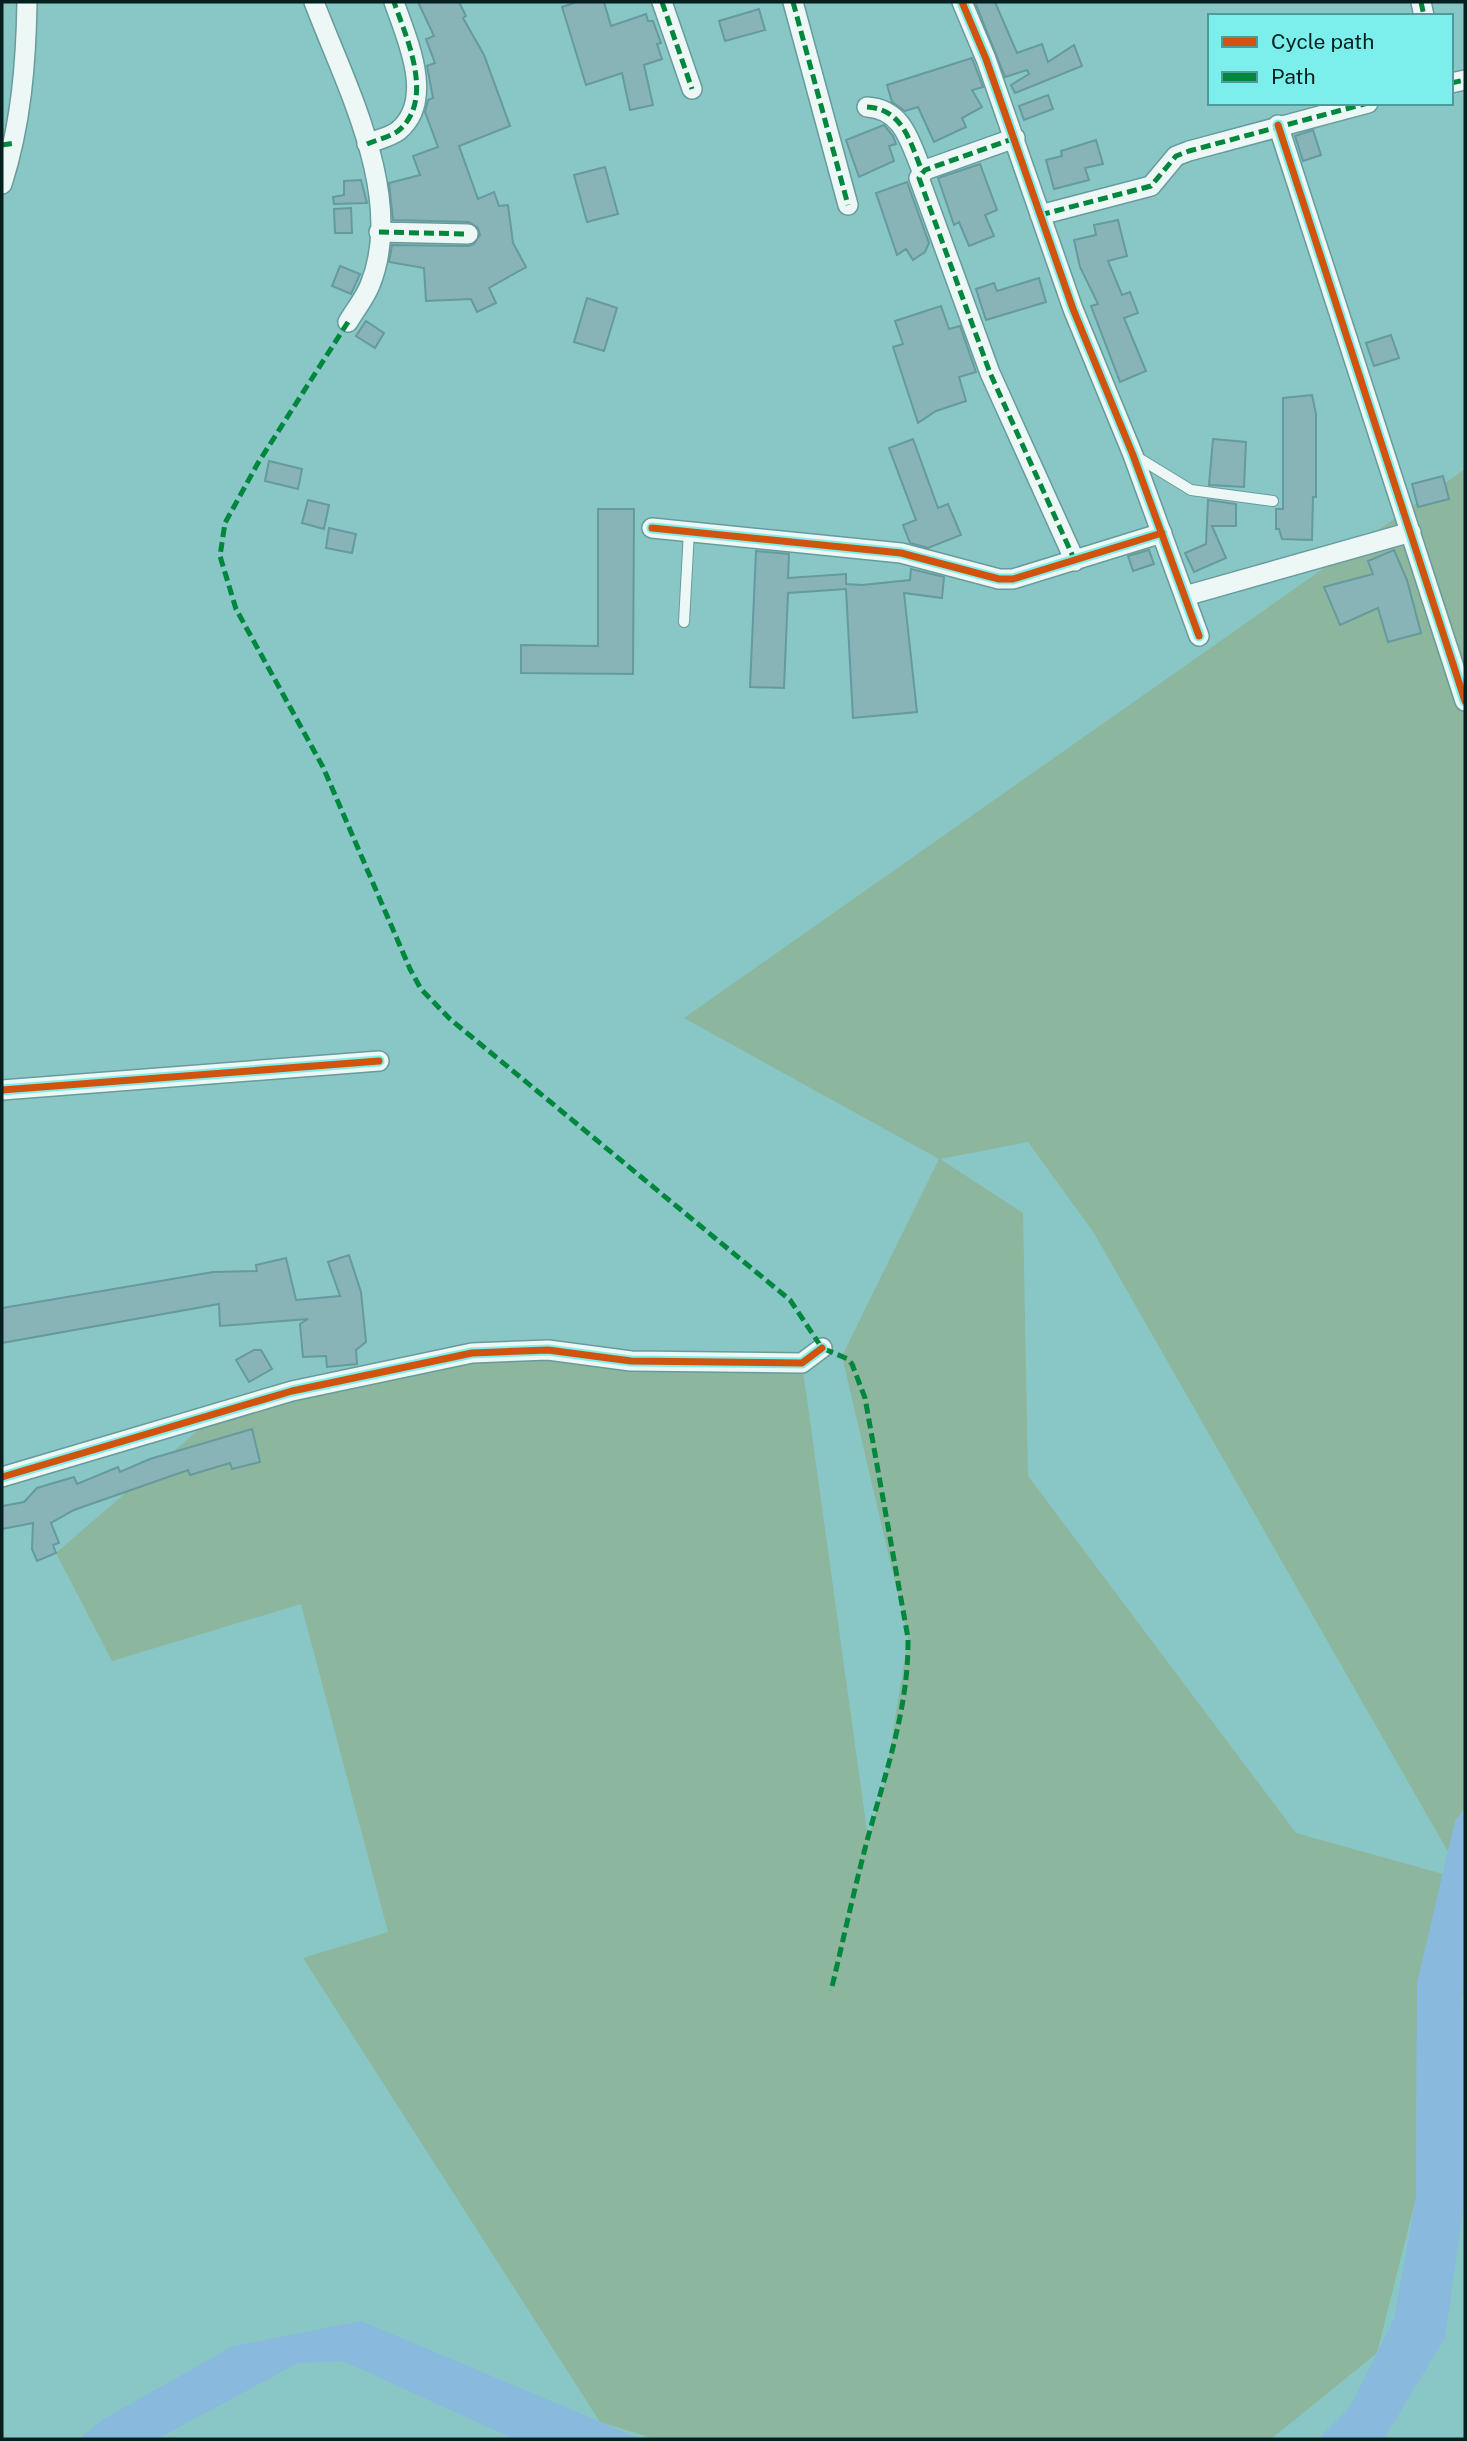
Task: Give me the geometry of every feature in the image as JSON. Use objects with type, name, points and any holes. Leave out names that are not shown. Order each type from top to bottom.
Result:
[{"type":"street","points":[[2,184],[27,2]]},
{"type":"street","points":[[314,2],[368,144],[376,174],[378,256],[370,286],[348,322]]},
{"type":"street","points":[[368,144],[397,131],[410,114],[415,97],[412,55],[394,2]]},
{"type":"street","points":[[662,2],[692,89]]},
{"type":"street","points":[[793,2],[848,205]]},
{"type":"street","points":[[962,2],[1015,138],[1073,309],[1133,455],[1199,636]]},
{"type":"street","points":[[1040,215],[1151,186],[1182,153],[1360,105]]},
{"type":"street","points":[[867,107],[887,110],[895,116],[922,171],[921,183],[990,373],[1075,561]]},
{"type":"street","points":[[1278,125],[1465,701]]},
{"type":"street","points":[[922,171],[1015,138]]},
{"type":"street","points":[[379,232],[468,234]]},
{"type":"street","points":[[652,528],[901,552],[999,579],[1013,579],[1162,533]]},
{"type":"street","points":[[1185,596],[1410,532]]},
{"type":"street","points":[[2,1090],[379,1061]]},
{"type":"street","points":[[2,1477],[292,1391],[472,1353],[548,1350],[631,1361],[802,1363],[822,1348]]},
{"type":"lane","points":[[1133,455],[1191,490],[1273,501]]},
{"type":"lane","points":[[684,622],[689,531]]},
{"type":"green space","points":[[1465,469],[1465,1858],[1459,1871],[1094,1233],[1028,1142],[940,1159],[1023,1213],[1028,1476],[1296,1833],[1443,1874],[1417,2018],[1416,2198],[1377,2353],[1271,2439],[655,2439],[600,2422],[303,1958],[388,1932],[301,1604],[112,1661],[56,1553],[218,1413],[506,1351],[802,1363],[868,1838],[885,1782],[908,1638],[842,1356],[939,1159],[684,1018]]},
{"type":"water","points":[[1465,1808],[1465,1986],[1461,2000],[1465,2016],[1465,2196],[1445,2338],[1384,2439],[1318,2439],[1350,2407],[1394,2319],[1416,2198],[1417,1983],[1455,1821]]},
{"type":"water","points":[[361,2321],[641,2439],[514,2439],[343,2361],[298,2363],[157,2439],[79,2439],[102,2420],[233,2346]]},
{"type":"building","points":[[418,2],[459,2],[466,16],[463,18],[484,55],[510,126],[459,146],[478,199],[494,192],[499,206],[508,205],[513,243],[526,267],[489,288],[496,303],[477,312],[471,299],[426,301],[424,268],[389,262],[392,245],[468,246],[474,244],[480,235],[478,228],[469,222],[393,220],[389,183],[420,175],[413,156],[438,147],[425,112],[428,100],[433,98],[427,66],[435,63],[426,39],[434,36]]},
{"type":"building","points":[[577,2],[604,2],[611,26],[646,14],[648,21],[653,21],[661,43],[657,44],[662,59],[644,65],[653,105],[630,110],[622,73],[586,85],[562,7]]},
{"type":"building","points":[[975,2],[995,2],[1017,53],[1042,44],[1048,62],[1074,45],[1082,66],[1015,93],[1011,85],[1029,74],[1027,70],[1005,77]]},
{"type":"building","points":[[759,9],[765,30],[725,41],[719,21]]},
{"type":"building","points":[[972,58],[983,87],[972,90],[982,107],[962,118],[966,127],[934,142],[918,107],[905,111],[892,102],[887,85]]},
{"type":"building","points":[[1048,95],[1053,109],[1024,120],[1019,106]]},
{"type":"building","points":[[884,125],[896,144],[889,146],[894,161],[859,177],[846,140]]},
{"type":"building","points":[[1313,130],[1321,155],[1303,161],[1295,136]]},
{"type":"building","points":[[1096,140],[1103,164],[1085,168],[1089,180],[1054,189],[1046,160],[1062,156],[1061,151]]},
{"type":"building","points":[[980,164],[997,210],[985,215],[994,236],[969,246],[959,222],[954,225],[938,178]]},
{"type":"building","points":[[605,167],[618,214],[587,222],[574,175]]},
{"type":"building","points":[[361,180],[367,203],[334,204],[333,197],[344,195],[344,181]]},
{"type":"building","points":[[907,182],[929,243],[925,252],[913,260],[906,249],[897,255],[876,193]]},
{"type":"building","points":[[351,208],[352,233],[335,233],[334,209]]},
{"type":"building","points":[[1118,220],[1127,256],[1108,261],[1122,295],[1130,292],[1138,313],[1124,318],[1146,371],[1120,382],[1091,306],[1098,304],[1080,267],[1074,240],[1096,235],[1094,225]]},
{"type":"building","points":[[340,266],[360,274],[351,294],[332,286]]},
{"type":"building","points":[[1039,278],[1046,302],[986,320],[976,289],[994,283],[997,291]]},
{"type":"building","points":[[587,298],[617,308],[604,351],[574,342]]},
{"type":"building","points":[[941,306],[949,329],[960,326],[976,372],[959,377],[966,401],[936,411],[918,423],[893,347],[903,344],[895,321]]},
{"type":"building","points":[[366,321],[384,333],[375,348],[356,336]]},
{"type":"building","points":[[1391,335],[1399,358],[1374,366],[1366,343]]},
{"type":"building","points":[[1312,395],[1316,414],[1316,497],[1313,497],[1312,540],[1282,539],[1279,529],[1276,529],[1276,509],[1283,509],[1283,398]]},
{"type":"building","points":[[913,439],[938,508],[948,504],[961,535],[928,548],[910,543],[903,525],[916,520],[889,448]]},
{"type":"building","points":[[1213,439],[1246,442],[1244,487],[1209,485]]},
{"type":"building","points":[[269,461],[302,469],[298,489],[265,481]]},
{"type":"building","points":[[1443,476],[1449,499],[1418,507],[1412,484]]},
{"type":"building","points":[[308,500],[329,505],[324,529],[302,523]]},
{"type":"building","points":[[1208,500],[1236,504],[1236,526],[1212,526],[1226,558],[1194,572],[1185,553],[1206,544]]},
{"type":"building","points":[[598,509],[634,509],[633,674],[521,673],[521,645],[598,646]]},
{"type":"building","points":[[329,528],[356,534],[352,553],[326,548]]},
{"type":"building","points":[[1149,550],[1154,564],[1133,571],[1128,556]]},
{"type":"building","points":[[1394,550],[1407,580],[1421,633],[1388,642],[1378,608],[1340,625],[1324,587],[1373,574],[1368,561]]},
{"type":"building","points":[[756,551],[789,554],[788,578],[846,574],[846,584],[862,585],[910,580],[911,569],[944,577],[942,598],[904,593],[917,712],[853,718],[846,589],[788,593],[784,688],[750,687]]},
{"type":"building","points":[[349,1255],[361,1292],[366,1342],[356,1350],[357,1364],[327,1367],[326,1356],[303,1357],[300,1324],[308,1319],[220,1326],[219,1304],[2,1343],[2,1308],[213,1272],[257,1271],[256,1265],[286,1258],[296,1300],[340,1296],[328,1262]]},
{"type":"building","points":[[254,1350],[261,1350],[272,1369],[249,1382],[236,1360]]},
{"type":"building","points":[[252,1429],[260,1462],[232,1469],[230,1463],[190,1475],[188,1470],[74,1510],[51,1523],[59,1543],[53,1545],[56,1553],[37,1561],[32,1549],[33,1523],[2,1529],[2,1506],[24,1502],[37,1488],[74,1477],[77,1484],[118,1467],[120,1472],[150,1459]]},
{"type":"marked path","points":[[367,144],[398,131],[409,118],[415,103],[415,68],[394,2]]},
{"type":"marked path","points":[[662,2],[692,89]]},
{"type":"marked path","points":[[793,2],[848,205]]},
{"type":"marked path","points":[[1421,2],[1424,14]]},
{"type":"marked path","points":[[1453,83],[1465,80]]},
{"type":"marked path","points":[[1040,215],[1151,186],[1176,156],[1189,151],[1361,105]]},
{"type":"marked path","points":[[867,107],[879,109],[897,120],[909,139],[922,171]]},
{"type":"marked path","points":[[1015,138],[925,170],[919,178],[990,373],[1075,561]]},
{"type":"marked path","points":[[2,145],[15,143]]},
{"type":"marked path","points":[[379,232],[468,234]]},
{"type":"marked path","points":[[348,322],[258,463],[225,523],[220,556],[236,609],[323,767],[421,989],[450,1019],[790,1300],[822,1348],[848,1359],[852,1364],[865,1398],[908,1638],[907,1664],[895,1741],[862,1859],[831,1991]]},
{"type":"cycle path","points":[[962,2],[986,59],[1073,309],[1133,455],[1199,636]]},
{"type":"cycle path","points":[[1278,125],[1465,701]]},
{"type":"cycle path","points":[[652,528],[901,553],[999,579],[1013,579],[1162,533]]},
{"type":"cycle path","points":[[2,1090],[379,1061]]},
{"type":"cycle path","points":[[2,1477],[292,1391],[472,1353],[548,1350],[631,1361],[802,1363],[822,1348]]}]
